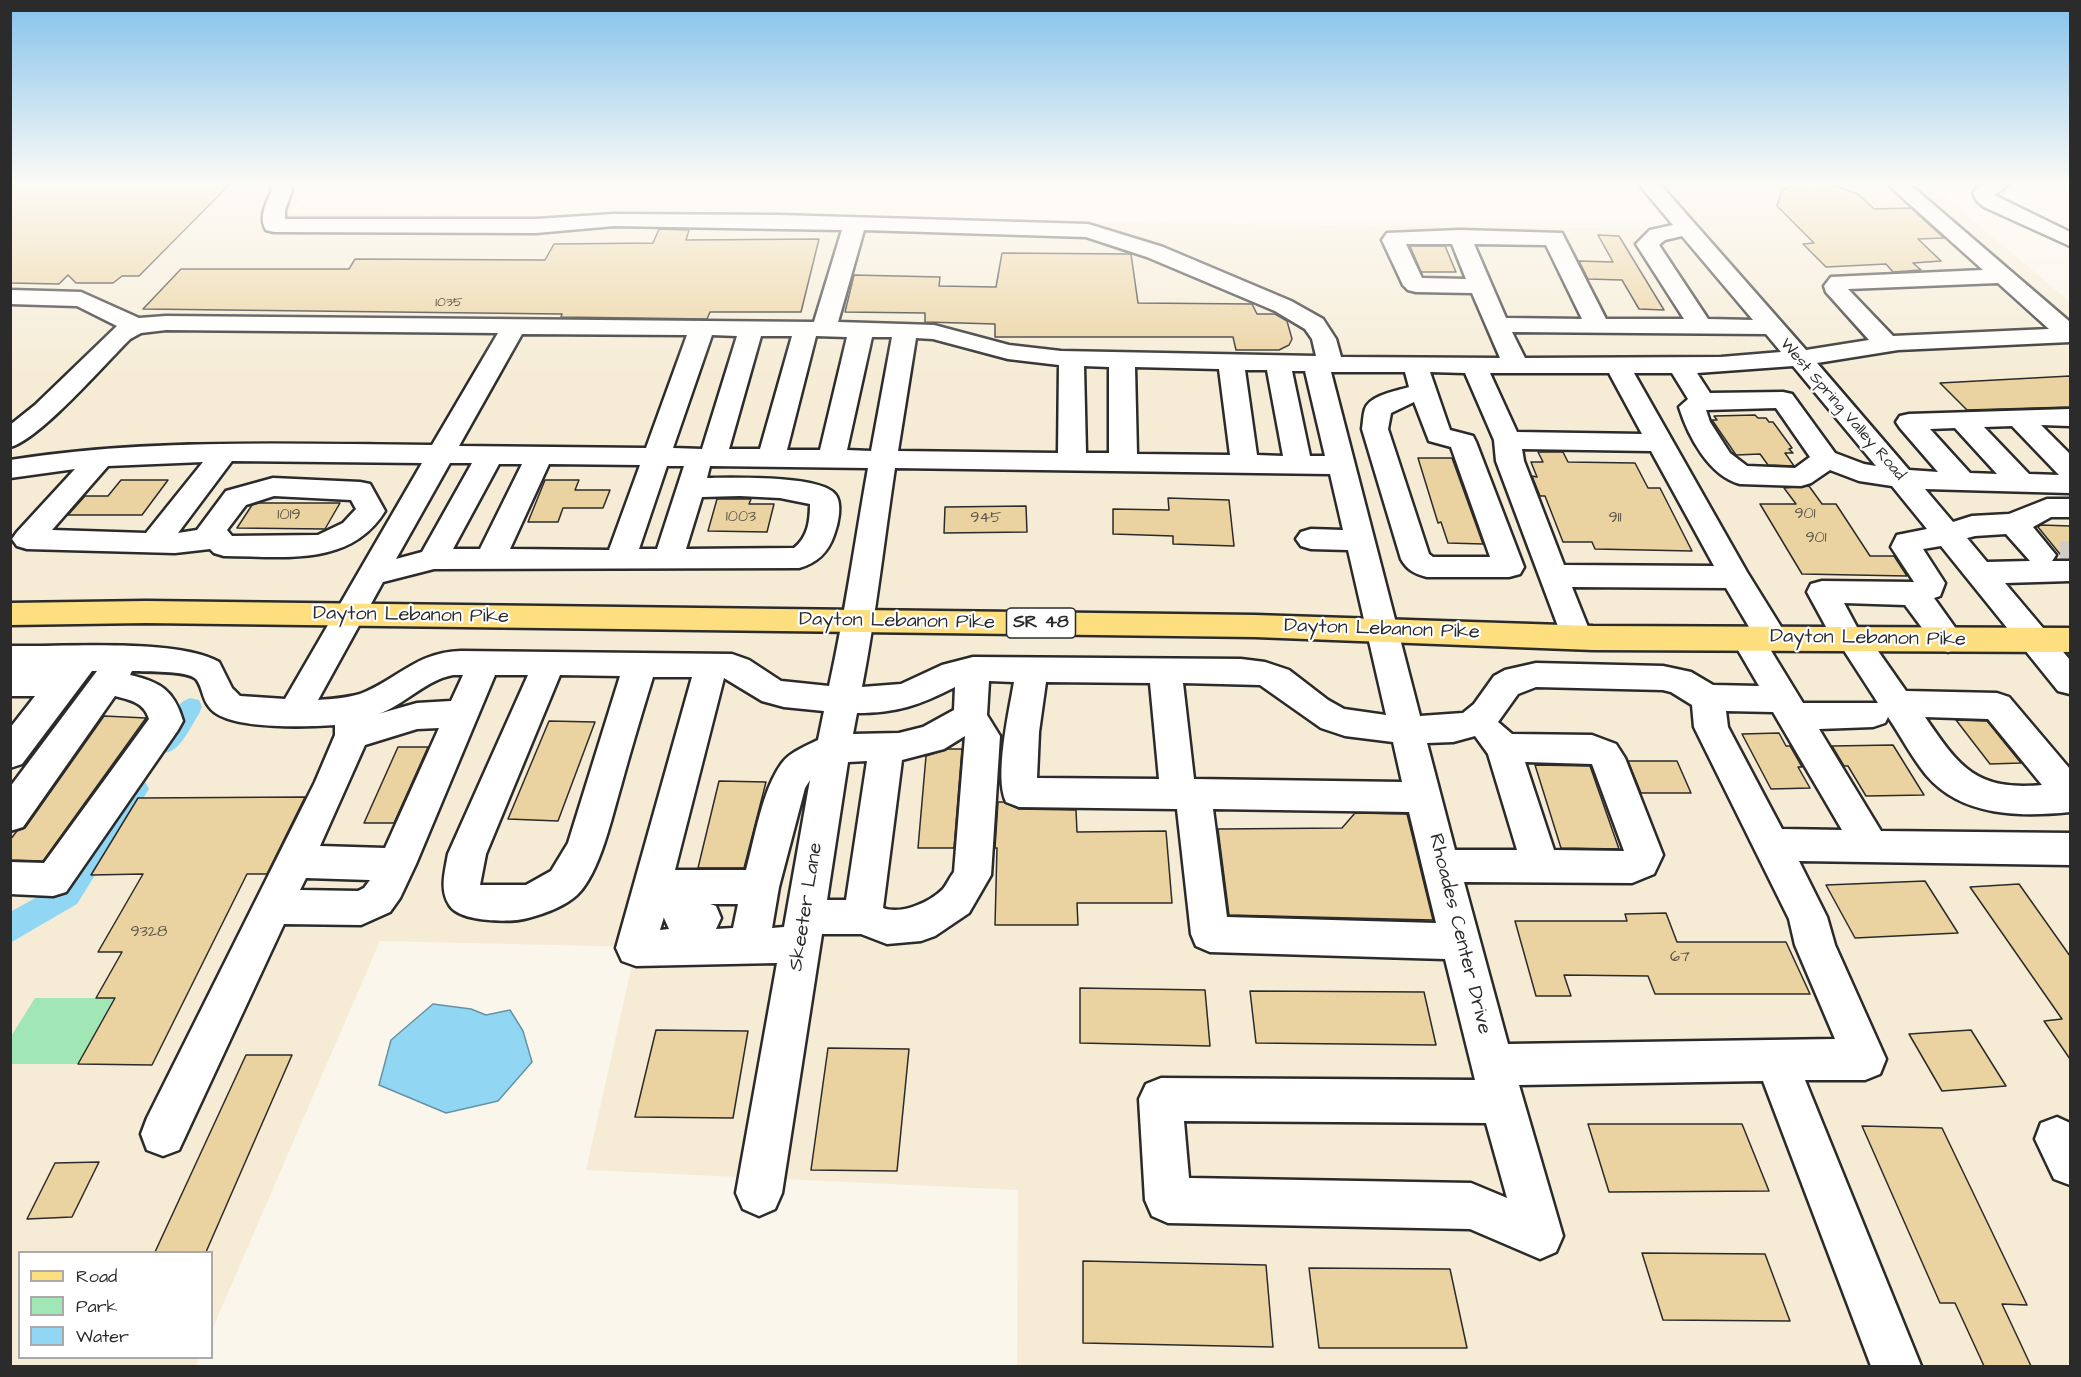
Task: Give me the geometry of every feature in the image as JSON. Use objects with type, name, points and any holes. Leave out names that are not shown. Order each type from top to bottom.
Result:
[{"type":"main road","name":"Dayton Lebanon Pike","points":[[10,614],[146,612],[1255,626],[1576,637],[2070,640]]},
{"type":"street","points":[[771,457],[847,246]]},
{"type":"street","name":"Rhoades Center Drive","points":[[1139,246],[1283,306],[1314,324],[1324,339],[1323,364],[1341,465],[1404,729],[1442,866],[1497,1083],[1540,1236],[1471,1206],[1168,1200],[1161,1100],[1497,1083]]},
{"type":"street","points":[[1396,246],[1410,280],[1416,285],[1481,286]]},
{"type":"street","points":[[1464,246],[1516,365]]},
{"type":"street","points":[[1558,246],[1598,326]]},
{"type":"street","points":[[1648,246],[1701,327]]},
{"type":"street","name":"West Spring Valley Road","points":[[1701,246],[1799,358],[2070,682]]},
{"type":"street","points":[[1970,246],[2070,334]]},
{"type":"street","points":[[1887,345],[1838,292],[1836,286],[1839,282],[2004,276]]},
{"type":"street","points":[[10,297],[81,299],[135,326]]},
{"type":"street","points":[[10,439],[44,411],[121,334],[135,326],[166,323],[905,330],[934,332],[1032,356],[1323,364],[1418,378],[1474,365],[1732,365],[1887,345],[2070,334]]},
{"type":"street","points":[[1497,325],[1771,327]]},
{"type":"street","points":[[295,711],[514,326]]},
{"type":"street","points":[[620,560],[702,328]]},
{"type":"street","points":[[668,560],[691,488],[707,457],[751,329]]},
{"type":"street","points":[[372,573],[393,571],[433,559],[668,560],[799,558],[807,555],[822,520],[861,330]]},
{"type":"street","name":"Skeeter Lane","points":[[759,1193],[833,748],[859,621],[905,330]]},
{"type":"street","points":[[1071,358],[1072,461]]},
{"type":"street","points":[[1122,360],[1123,462]]},
{"type":"street","points":[[1231,362],[1243,472]]},
{"type":"street","points":[[1278,363],[1298,464]]},
{"type":"street","points":[[1474,365],[1507,440],[1510,461],[1576,637]]},
{"type":"street","points":[[1617,365],[1736,577],[1789,708],[1871,847]]},
{"type":"street","points":[[1680,366],[1702,401]]},
{"type":"street","points":[[1418,378],[1438,435],[1463,442],[1509,567],[1427,567],[1416,559],[1375,429],[1378,409],[1392,401],[1418,378]]},
{"type":"street","points":[[1830,460],[1801,477],[1740,475],[1720,459],[1697,422],[1692,407],[1702,401],[1783,400],[1830,460],[1854,471],[1893,469],[1961,481],[2070,484]]},
{"type":"street","points":[[1961,481],[1909,422],[2070,416]]},
{"type":"street","points":[[2019,418],[2070,470]]},
{"type":"street","points":[[1962,420],[2021,483]]},
{"type":"street","points":[[1507,440],[1659,443]]},
{"type":"street","points":[[154,543],[224,453]]},
{"type":"street","points":[[10,469],[44,463],[100,458],[224,453],[1072,461],[1123,462],[1243,472],[1298,464],[1341,465]]},
{"type":"street","points":[[433,559],[490,454]]},
{"type":"street","points":[[490,559],[540,455]]},
{"type":"street","points":[[100,458],[27,539],[175,543],[218,538]]},
{"type":"street","points":[[273,487],[360,491],[370,511],[353,530],[323,545],[224,546],[211,530],[236,498],[273,487]]},
{"type":"street","points":[[691,488],[723,487],[811,493],[822,520]]},
{"type":"street","points":[[2070,508],[2042,509],[2014,524],[1972,526],[1947,535],[1907,542],[1906,548],[1930,583],[1929,588],[1914,594],[1822,592],[1851,639],[1885,709],[1940,767],[1966,788],[1991,797],[2026,801],[2070,795]]},
{"type":"street","points":[[370,511],[406,514]]},
{"type":"street","points":[[822,520],[873,522]]},
{"type":"street","points":[[2014,524],[2060,568]]},
{"type":"street","points":[[1311,539],[1360,540]]},
{"type":"street","points":[[1979,573],[2060,568]]},
{"type":"street","points":[[1555,576],[1736,577]]},
{"type":"street","points":[[1914,594],[1948,640]]},
{"type":"street","points":[[10,658],[73,672]]},
{"type":"street","points":[[10,683],[73,672],[194,663],[205,668],[212,676],[218,698],[227,706],[240,710],[335,711],[352,722],[462,714]]},
{"type":"street","points":[[163,1134],[271,906],[333,782],[352,722],[421,673],[436,666],[452,663],[732,666],[742,670],[760,685],[784,695],[898,699],[921,691],[943,677],[973,669],[1240,671],[1268,675],[1290,687],[1317,710],[1332,719],[1349,724],[1404,729],[1454,728],[1479,721],[1489,712],[1496,696],[1505,686],[1516,679],[1536,675],[1663,678],[1694,688],[1708,698],[1789,708],[1885,709],[1997,706],[2070,795]]},
{"type":"street","points":[[271,906],[361,908],[377,900],[387,886],[397,864],[484,663]]},
{"type":"street","points":[[549,663],[519,738],[467,854],[461,883],[464,895],[472,902],[526,902],[545,895],[564,883],[576,866],[586,843],[640,664]]},
{"type":"street","points":[[711,666],[667,887],[636,948],[737,917]]},
{"type":"street","points":[[667,887],[737,917],[803,931],[863,916],[887,927],[921,924],[956,901],[972,874],[983,736],[969,717],[973,669]]},
{"type":"street","points":[[1032,669],[1022,732],[1019,792],[1423,797]]},
{"type":"street","points":[[10,816],[116,670]]},
{"type":"street","points":[[10,878],[53,880],[166,721],[164,709],[155,696],[116,670]]},
{"type":"street","points":[[1165,670],[1210,934],[1461,942]]},
{"type":"street","points":[[10,754],[73,672]]},
{"type":"street","points":[[1497,1083],[1776,1060],[1865,1059],[1815,945],[1808,917],[1711,727],[1708,698]]},
{"type":"street","points":[[737,917],[795,772],[808,761],[833,748],[886,749],[932,739],[969,717]]},
{"type":"street","points":[[1479,721],[1503,748],[1541,867]]},
{"type":"street","points":[[1442,866],[1632,867],[1641,863],[1644,855],[1608,758],[1604,754],[1592,749],[1503,748]]},
{"type":"street","points":[[863,916],[886,749]]},
{"type":"street","points":[[1773,845],[2070,849]]},
{"type":"street","points":[[293,862],[397,864]]},
{"type":"street","points":[[667,887],[681,907],[683,918],[737,917]]},
{"type":"street","points":[[1776,1060],[1896,1366]]},
{"type":"shaded area","points":[[10,246],[2004,246],[2070,302],[2070,1366],[1017,1366],[1018,1190],[586,1170],[636,947],[380,941],[213,1328],[213,1251],[18,1251],[18,1359],[199,1359],[196,1366],[11,1366]]},
{"type":"green space","points":[[35,998],[115,998],[78,1064],[11,1064],[10,1038]]},
{"type":"water","points":[[433,1004],[471,1009],[486,1015],[510,1010],[523,1031],[532,1062],[498,1101],[446,1113],[379,1085],[391,1040]]},
{"type":"building","points":[[10,246],[168,246],[139,276],[122,276],[113,283],[76,283],[68,275],[59,284],[10,283]]},
{"type":"building","points":[[553,246],[817,246],[801,312],[710,312],[707,319],[561,317],[562,314],[143,309],[181,269],[349,269],[355,259],[545,260]]},
{"type":"building","points":[[1410,246],[1445,246],[1456,272],[1421,272]]},
{"type":"building","points":[[1604,246],[1625,246],[1664,310],[1639,309],[1622,280],[1588,279],[1579,261],[1613,262]]},
{"type":"building","points":[[1805,246],[1926,246],[1941,261],[1913,263],[1921,270],[1893,272],[1886,264],[1826,267]]},
{"type":"building","points":[[1002,253],[1131,254],[1138,303],[1252,304],[1257,314],[1275,314],[1287,321],[1292,339],[1289,345],[1279,350],[1236,350],[1233,337],[995,337],[995,324],[925,322],[925,313],[845,312],[854,275],[940,277],[939,286],[996,287]]},
{"type":"building","points":[[2070,376],[2070,407],[1967,410],[1940,383]]},
{"type":"building","points":[[1755,415],[1773,422],[1792,448],[1789,449],[1793,453],[1785,453],[1794,466],[1768,465],[1760,454],[1736,455],[1712,420],[1717,420],[1714,416]]},
{"type":"building","points":[[1538,452],[1563,452],[1568,462],[1635,463],[1648,488],[1660,488],[1692,551],[1595,549],[1592,542],[1563,542],[1545,496],[1540,496],[1532,476],[1537,477],[1531,462],[1543,462]]},
{"type":"building","points":[[1418,458],[1452,458],[1483,544],[1448,543],[1441,522],[1438,523]]},
{"type":"building","points":[[121,480],[168,480],[142,515],[68,515],[85,496],[108,496]]},
{"type":"building","points":[[545,480],[579,480],[575,490],[610,490],[603,508],[563,508],[558,522],[528,522]]},
{"type":"building","points":[[1809,486],[1822,504],[1836,504],[1870,556],[1894,556],[1907,576],[1802,574],[1760,504],[1796,504],[1784,488]]},
{"type":"building","points":[[1168,498],[1229,500],[1234,546],[1173,544],[1173,536],[1113,534],[1113,509],[1169,510]]},
{"type":"building","points":[[717,499],[751,499],[749,504],[774,504],[767,532],[708,531]]},
{"type":"building","points":[[259,503],[340,503],[325,529],[237,528],[252,505]]},
{"type":"building","points":[[1026,506],[1027,532],[944,533],[945,507]]},
{"type":"building","points":[[2041,525],[2070,526],[2070,559],[2064,559],[2038,527]]},
{"type":"building","points":[[104,716],[146,718],[43,861],[10,860],[10,840],[17,831],[25,828]]},
{"type":"building","points":[[1956,720],[1987,721],[2021,763],[1990,764]]},
{"type":"building","points":[[549,721],[595,722],[558,821],[508,819]]},
{"type":"building","points":[[1779,733],[1786,746],[1790,746],[1802,767],[1798,767],[1810,788],[1771,789],[1742,734]]},
{"type":"building","points":[[1893,745],[1924,795],[1866,796],[1848,766],[1844,766],[1832,746]]},
{"type":"building","points":[[398,747],[428,747],[394,823],[364,823]]},
{"type":"building","points":[[948,749],[962,749],[954,848],[918,848],[926,756]]},
{"type":"building","points":[[1628,761],[1677,761],[1691,793],[1641,793]]},
{"type":"building","points":[[1535,765],[1590,766],[1619,849],[1561,848]]},
{"type":"building","points":[[719,781],[766,782],[744,868],[698,868]]},
{"type":"building","points":[[305,797],[267,874],[247,874],[152,1065],[78,1064],[115,998],[96,998],[122,952],[98,952],[143,874],[91,875],[138,798]]},
{"type":"building","points":[[998,802],[1004,802],[1019,809],[1076,810],[1077,832],[1166,831],[1172,903],[1077,903],[1078,925],[995,925],[997,848],[995,848]]},
{"type":"building","points":[[1355,813],[1407,814],[1433,920],[1229,915],[1218,829],[1342,828]]},
{"type":"building","points":[[1925,881],[1958,933],[1855,938],[1826,885]]},
{"type":"building","points":[[2019,884],[2070,956],[2070,1059],[2044,1021],[2062,1019],[1970,887]]},
{"type":"building","points":[[1666,913],[1677,942],[1786,942],[1810,994],[1655,994],[1648,976],[1564,975],[1571,996],[1536,996],[1515,921],[1627,921],[1625,914]]},
{"type":"building","points":[[1080,988],[1205,990],[1210,1046],[1080,1043]]},
{"type":"building","points":[[1250,991],[1424,992],[1436,1045],[1256,1043]]},
{"type":"building","points":[[656,1030],[748,1031],[733,1118],[635,1117]]},
{"type":"building","points":[[1971,1030],[2006,1086],[1942,1091],[1909,1034]]},
{"type":"building","points":[[828,1048],[909,1049],[897,1171],[811,1170]]},
{"type":"building","points":[[246,1055],[292,1055],[206,1251],[155,1251]]},
{"type":"building","points":[[1588,1124],[1742,1124],[1769,1191],[1609,1192]]},
{"type":"building","points":[[1862,1126],[1942,1128],[2027,1305],[2002,1304],[2031,1366],[1984,1366],[1955,1303],[1940,1303]]},
{"type":"building","points":[[99,1162],[72,1217],[27,1219],[55,1163]]},
{"type":"building","points":[[1642,1253],[1765,1254],[1790,1321],[1663,1320]]},
{"type":"building","points":[[1083,1261],[1266,1265],[1273,1347],[1083,1343]]},
{"type":"building","points":[[1309,1268],[1450,1269],[1467,1348],[1319,1348]]},
{"type":"waterway","points":[[165,745],[190,707]]},
{"type":"waterway","points":[[10,930],[14,925],[67,895],[136,789]]},
{"type":"tunnel","points":[[2060,555],[2070,555]]}]
